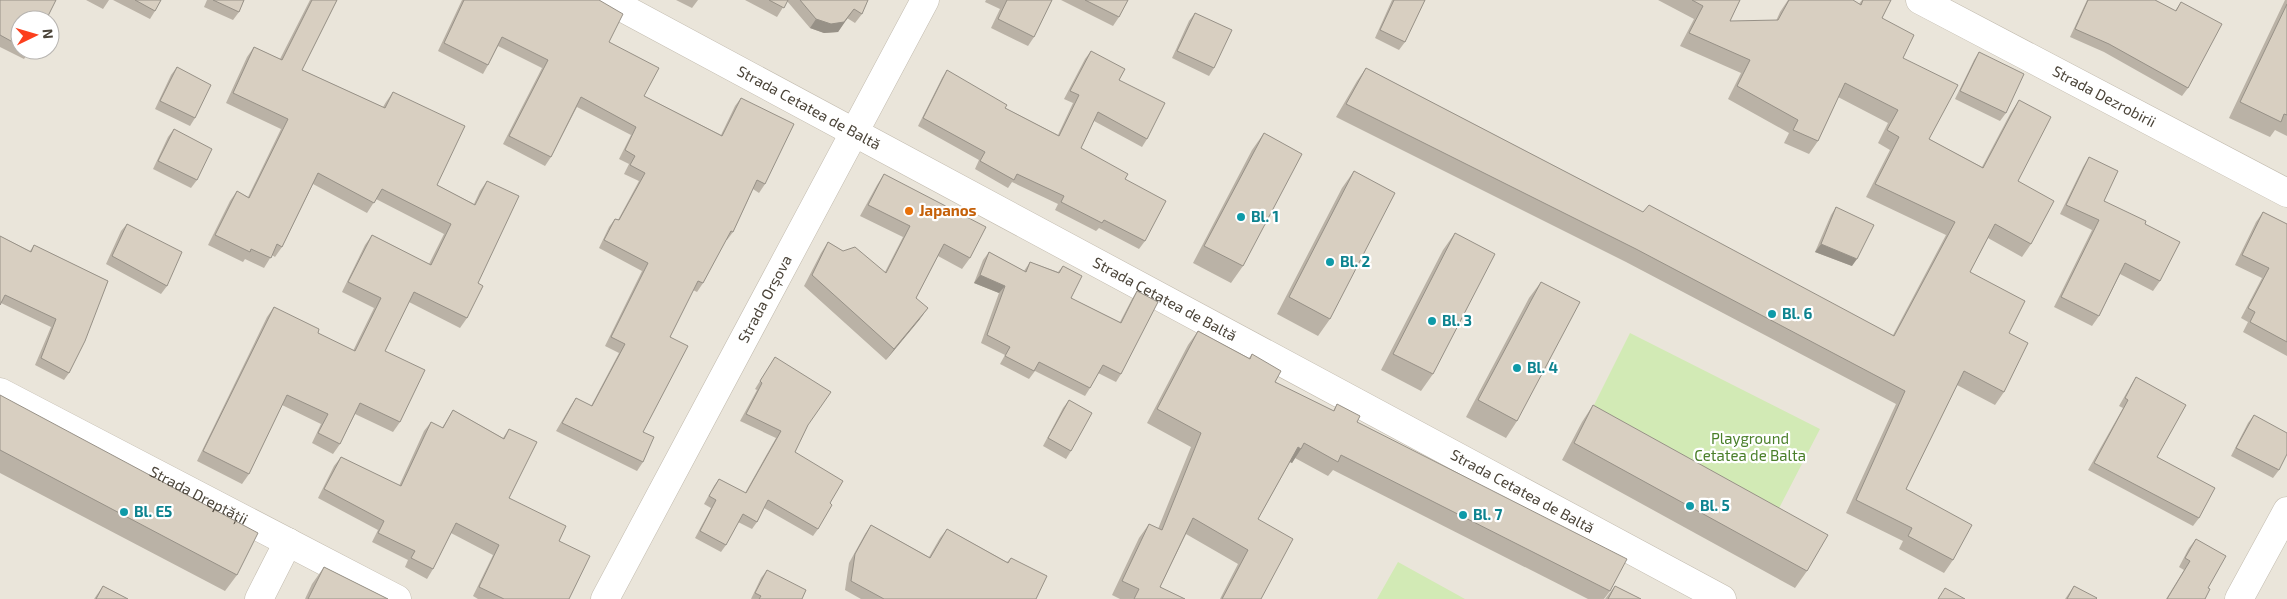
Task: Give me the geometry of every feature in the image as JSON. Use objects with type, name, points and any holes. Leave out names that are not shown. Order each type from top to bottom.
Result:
[{"type":"street","name":"Strada Cetatea de Baltă","points":[[608,0],[1722,599]]},
{"type":"street","name":"Strada Orșova","points":[[605,599],[925,0]]},
{"type":"street","name":"Strada Dezrobirii","points":[[1920,0],[2287,193]]},
{"type":"street","name":"Strada Dreptății","points":[[0,392],[397,599]]},
{"type":"street","points":[[2239,599],[2287,510]]},
{"type":"street","points":[[259,599],[288,542]]},
{"type":"shaded area","points":[[0,0],[2287,0],[2287,599],[0,599]]},
{"type":"green space","name":"Playground Cetatea de Balta","points":[[1630,333],[1820,429],[1775,516],[1590,413]]},
{"type":"green space","points":[[1398,562],[1465,599],[1377,599]]},
{"type":"building","points":[[0,0],[56,0],[51,10],[10,10],[10,40],[0,35]]},
{"type":"building","points":[[135,0],[161,0],[155,11]]},
{"type":"building","points":[[213,0],[244,0],[239,12]]},
{"type":"building","points":[[312,0],[337,0],[302,70],[385,108],[393,92],[465,126],[437,185],[475,205],[487,181],[519,196],[478,283],[483,286],[467,318],[414,292],[385,351],[425,370],[400,422],[360,403],[340,444],[318,433],[328,414],[287,395],[249,474],[203,451],[274,307],[319,329],[318,333],[355,351],[381,298],[348,282],[372,235],[431,265],[451,224],[382,189],[374,203],[318,173],[282,247],[277,244],[271,258],[251,249],[250,252],[215,235],[237,191],[249,198],[288,119],[233,93],[254,47],[282,60]]},
{"type":"building","points":[[464,0],[599,0],[623,14],[609,42],[659,68],[644,96],[722,136],[741,98],[794,124],[765,184],[757,180],[733,232],[731,231],[703,283],[698,281],[670,337],[688,346],[643,432],[654,437],[643,462],[562,423],[576,398],[592,406],[625,344],[611,337],[648,263],[604,240],[615,219],[619,220],[645,173],[630,165],[635,156],[625,150],[636,127],[581,97],[551,157],[509,136],[548,60],[502,37],[488,65],[444,43]]},
{"type":"building","points":[[769,0],[788,0],[784,8]]},
{"type":"building","points":[[800,0],[868,0],[862,14],[854,9],[844,22],[831,24],[816,19]]},
{"type":"building","points":[[1007,0],[1052,0],[1034,37],[998,19]]},
{"type":"building","points":[[1085,0],[1128,0],[1119,17]]},
{"type":"building","points":[[1394,0],[1425,0],[1405,42],[1380,30]]},
{"type":"building","points":[[1692,0],[1740,0],[1730,21],[1778,20],[1789,0],[1853,0],[1861,5],[1863,0],[1891,0],[1882,18],[1914,35],[1903,58],[1958,85],[1929,139],[1983,168],[2019,100],[2051,117],[2018,181],[2054,201],[2031,244],[1995,224],[1970,272],[2025,301],[2009,333],[2028,343],[2004,392],[1964,371],[1906,489],[1972,525],[1953,560],[1908,536],[1912,528],[1856,500],[1905,391],[1636,249],[1346,104],[1366,68],[1643,212],[1649,205],[1894,336],[1955,222],[1875,184],[1899,137],[1887,130],[1898,110],[1845,83],[1818,141],[1793,130],[1798,120],[1737,86],[1750,60],[1689,33],[1703,6]]},
{"type":"building","points":[[2088,0],[2155,0],[2176,11],[2181,2],[2222,24],[2188,88],[2109,44],[2075,29]]},
{"type":"building","points":[[2287,4],[2287,115],[2284,114],[2281,122],[2240,102]]},
{"type":"building","points":[[1195,13],[1232,30],[1214,68],[1177,51]]},
{"type":"building","points":[[1091,51],[1125,69],[1119,80],[1165,103],[1147,139],[1098,112],[1081,148],[1128,174],[1125,179],[1166,201],[1145,241],[1104,220],[1102,223],[1061,202],[1064,196],[1017,174],[1014,180],[980,161],[985,152],[923,118],[947,70],[1007,105],[1005,108],[1059,136],[1079,95],[1070,91]]},
{"type":"building","points":[[1979,52],[2024,74],[2006,113],[1960,91]]},
{"type":"building","points":[[177,67],[211,85],[195,118],[160,101]]},
{"type":"building","points":[[174,129],[212,149],[197,180],[158,161]]},
{"type":"building","name":"Bl. 1","points":[[1264,133],[1302,154],[1243,266],[1204,246]]},
{"type":"building","points":[[2089,157],[2118,171],[2104,201],[2146,221],[2145,224],[2180,242],[2160,281],[2125,263],[2099,316],[2061,297],[2099,220],[2066,205]]},
{"type":"building","name":"Bl. 2","points":[[1354,171],[1395,193],[1330,319],[1289,297]]},
{"type":"building","points":[[884,174],[986,227],[970,258],[944,244],[916,298],[928,308],[894,349],[812,275],[828,242],[843,251],[855,247],[886,273],[910,226],[868,205]]},
{"type":"building","points":[[1836,207],[1874,225],[1857,259],[1821,244]]},
{"type":"building","points":[[2263,212],[2287,224],[2287,342],[2250,322],[2255,312],[2248,308],[2269,268],[2242,255]]},
{"type":"building","points":[[127,224],[182,252],[167,286],[112,256]]},
{"type":"building","name":"Bl. 3","points":[[1455,233],[1495,254],[1433,374],[1393,354]]},
{"type":"building","points":[[0,236],[31,252],[34,245],[108,281],[85,341],[69,373],[41,358],[56,319],[5,295],[0,305]]},
{"type":"building","points":[[989,252],[1026,272],[1030,262],[1059,273],[1063,266],[1082,276],[1071,298],[1121,323],[1137,291],[1158,302],[1121,374],[1103,365],[1090,388],[1039,362],[1034,371],[1005,356],[1010,347],[987,335],[1005,286],[980,275]]},
{"type":"building","name":"Bl. 4","points":[[1541,282],[1580,302],[1517,421],[1478,400]]},
{"type":"building","points":[[1198,331],[1250,359],[1252,354],[1281,371],[1275,382],[1334,411],[1337,404],[1360,416],[1357,422],[1627,559],[1610,591],[1341,455],[1338,462],[1304,443],[1301,449],[1298,447],[1258,519],[1293,539],[1261,599],[1222,599],[1248,550],[1193,518],[1160,587],[1185,599],[1134,599],[1139,589],[1122,581],[1149,524],[1162,530],[1201,433],[1157,409]]},
{"type":"building","points":[[775,357],[831,392],[808,425],[795,452],[843,481],[818,529],[768,500],[757,522],[743,514],[726,545],[700,531],[716,500],[709,496],[719,479],[746,493],[781,431],[746,414],[762,383],[760,381]]},
{"type":"building","points":[[2136,377],[2186,405],[2157,457],[2215,488],[2199,518],[2094,463],[2128,400],[2125,398]]},
{"type":"building","points":[[0,395],[258,533],[237,575],[0,450]]},
{"type":"building","points":[[1069,400],[1092,413],[1071,451],[1048,438]]},
{"type":"building","points":[[1593,405],[1828,535],[1807,571],[1574,443]]},
{"type":"building","points":[[453,410],[504,439],[509,429],[537,442],[509,498],[566,526],[559,541],[590,556],[569,599],[504,599],[479,587],[499,545],[456,523],[433,569],[411,558],[415,551],[378,533],[384,521],[324,489],[341,457],[401,486],[431,422],[443,428]]},
{"type":"building","points":[[2254,415],[2287,433],[2287,454],[2279,470],[2236,448]]},
{"type":"building","points":[[871,525],[930,558],[947,529],[1008,563],[1011,558],[1047,576],[1036,599],[884,599],[851,581],[855,554]]},
{"type":"building","points":[[2196,539],[2226,556],[2208,588],[2210,589],[2205,599],[2167,599],[2190,561],[2185,558]]},
{"type":"building","points":[[324,567],[388,599],[308,599]]},
{"type":"building","points":[[767,570],[806,590],[802,599],[759,599],[761,596],[755,593]]},
{"type":"building","points":[[103,586],[128,599],[96,599]]},
{"type":"building","points":[[1615,586],[1641,599],[1608,599]]},
{"type":"building","points":[[2074,586],[2097,598],[2067,599]]},
{"type":"building","points":[[1945,588],[1965,599],[1938,599]]},
{"type":"place","name":"Japanos","points":[[909,211]]},
{"type":"place","name":"Bl. 1","points":[[1241,217]]},
{"type":"place","name":"Bl. 2","points":[[1330,262]]},
{"type":"place","name":"Bl. 6","points":[[1772,314]]},
{"type":"place","name":"Bl. 3","points":[[1432,321]]},
{"type":"place","name":"Bl. 4","points":[[1517,368]]},
{"type":"place","name":"Bl. 5","points":[[1690,506]]},
{"type":"place","name":"Bl. E5","points":[[124,512]]},
{"type":"place","name":"Bl. 7","points":[[1463,515]]}]
